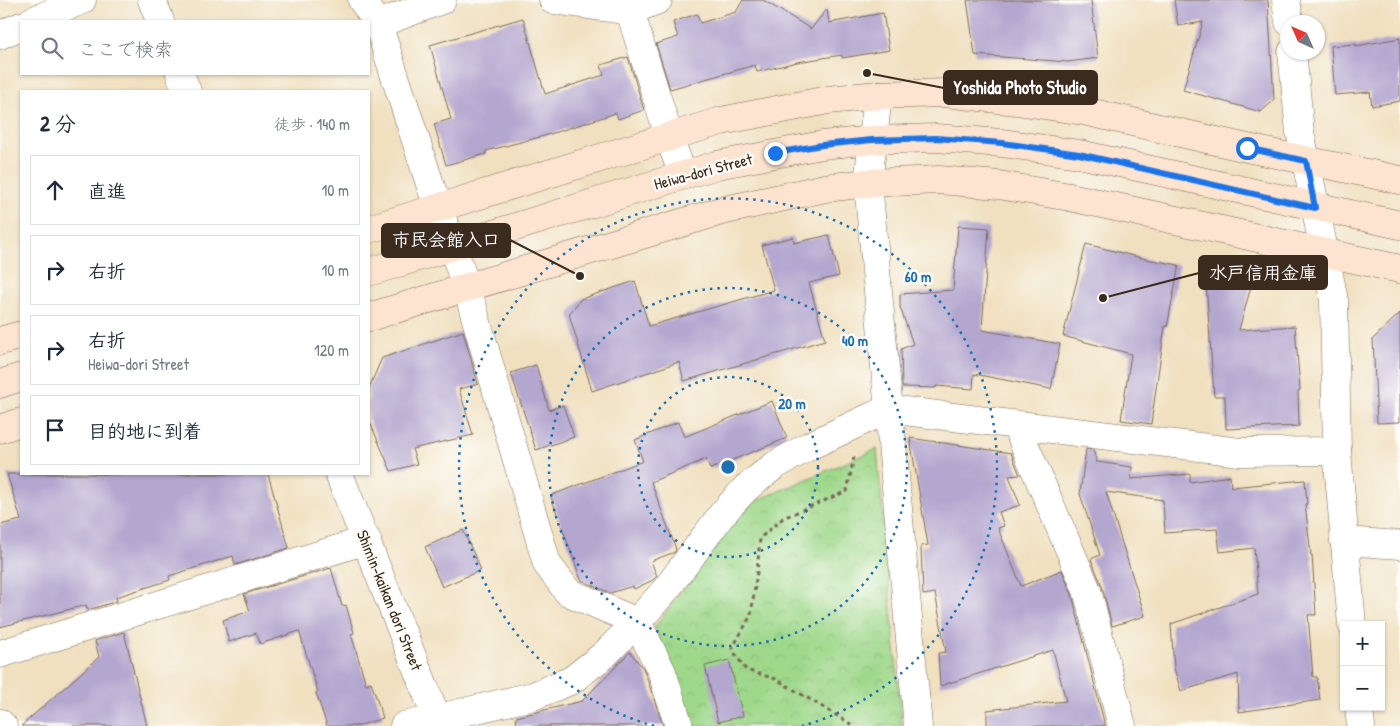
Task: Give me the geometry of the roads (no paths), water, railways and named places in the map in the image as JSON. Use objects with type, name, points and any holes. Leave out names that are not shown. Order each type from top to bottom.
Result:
[{"type":"main road","points":[[370,229],[721,121],[828,100],[878,95],[945,93],[1074,110],[1400,180]]},
{"type":"main road","name":"Heiwa-dori Street","points":[[370,272],[717,165],[822,145],[872,140],[936,138],[1002,143],[1079,154],[1400,226]]},
{"type":"main road","points":[[370,317],[721,211],[825,188],[868,183],[939,180],[998,185],[1070,197],[1400,269]]},
{"type":"main road","points":[[0,341],[20,335]]},
{"type":"main road","points":[[0,384],[20,378]]},
{"type":"main road","points":[[0,429],[20,422]]},
{"type":"street","points":[[34,20],[82,0]]},
{"type":"street","points":[[152,0],[160,20]]},
{"type":"street","points":[[362,0],[378,24],[438,208],[467,288],[547,564],[568,592],[637,622],[662,672],[679,726]]},
{"type":"street","points":[[378,24],[442,0]]},
{"type":"street","points":[[553,0],[630,11],[658,0]]},
{"type":"street","points":[[1286,0],[1287,15]]},
{"type":"street","points":[[630,11],[669,137],[683,175]]},
{"type":"street","points":[[0,34],[20,26]]},
{"type":"street","points":[[1293,60],[1300,132],[1334,300],[1337,450],[1352,621]]},
{"type":"street","points":[[180,75],[187,90]]},
{"type":"street","points":[[878,95],[868,183],[918,726]]},
{"type":"street","points":[[404,726],[438,722],[533,696],[572,680],[605,654],[637,622],[667,588],[723,513],[746,488],[774,466],[809,446],[888,409],[1240,452],[1337,450]]},
{"type":"street","points":[[1016,425],[1087,590],[1122,726]]},
{"type":"street","name":"Shimin-kaikan dori Street","points":[[340,475],[438,722]]},
{"type":"street","points":[[0,654],[367,540]]},
{"type":"street","points":[[1344,541],[1400,545]]},
{"type":"street","points":[[1359,711],[1361,726]]},
{"type":"street","points":[[0,723],[3,726]]},
{"type":"place","name":"Yoshida Photo Studio","points":[[867,73]]},
{"type":"place","name":"市民会館入口","points":[[580,276]]},
{"type":"place","name":"水戸信用金庫","points":[[1103,298]]}]
